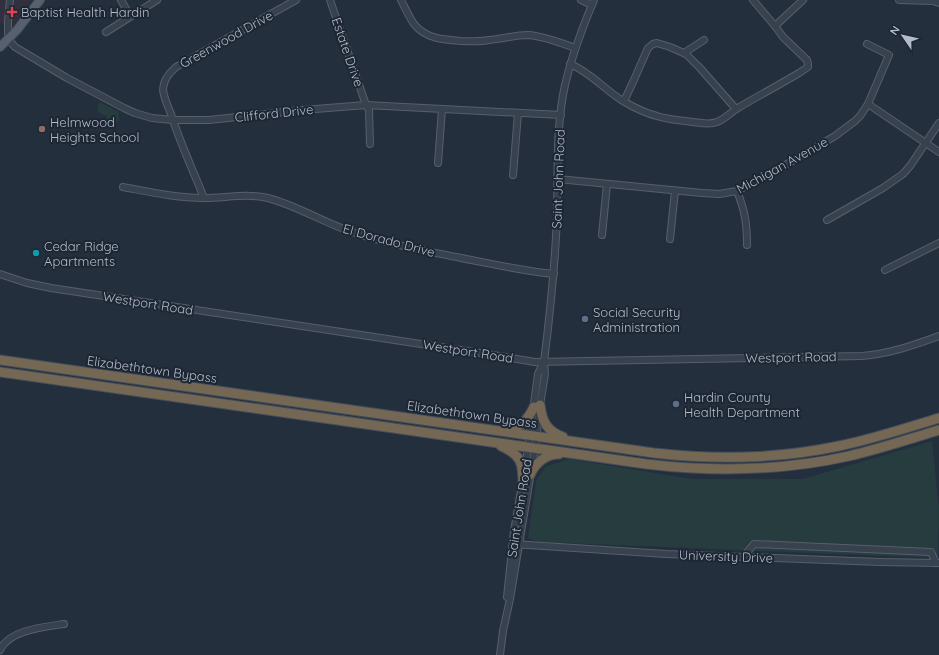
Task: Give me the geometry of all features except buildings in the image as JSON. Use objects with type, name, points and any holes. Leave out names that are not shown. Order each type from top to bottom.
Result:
[{"type":"highway","name":"Elizabethtown Bypass","points":[[1,360],[682,456],[725,458],[801,453],[880,436],[939,418]]},
{"type":"highway","name":"Elizabethtown Bypass","points":[[0,372],[531,448],[676,467],[723,470],[754,469],[801,464],[849,456],[939,430]]},
{"type":"highway","points":[[492,430],[506,430],[518,426],[537,406],[543,420],[550,430],[562,437],[582,443]]},
{"type":"highway","points":[[491,442],[508,449],[518,457],[523,468],[523,483]]},
{"type":"highway","points":[[530,475],[532,470],[539,462],[550,456],[556,454],[580,454]]},
{"type":"main road","points":[[0,46],[17,30],[40,0]]},
{"type":"street","points":[[8,39],[10,0]]},
{"type":"street","points":[[121,0],[130,16]]},
{"type":"street","points":[[106,32],[157,0]]},
{"type":"street","name":"Greenwood Drive","points":[[204,198],[172,120],[163,90],[166,77],[172,70],[192,58],[296,0]]},
{"type":"street","name":"Estate Drive","points":[[330,0],[369,110],[370,144]]},
{"type":"street","points":[[401,0],[415,25],[434,38],[475,42],[510,37],[532,36],[550,39],[576,48]]},
{"type":"street","points":[[581,0],[593,2]]},
{"type":"street","points":[[570,64],[581,69],[608,91],[642,111],[657,116],[703,123],[717,122],[736,109],[808,67],[806,60],[783,37],[753,0]]},
{"type":"street","points":[[775,26],[803,0]]},
{"type":"street","points":[[899,0],[933,0],[939,3]]},
{"type":"street","name":"Saint John Road","points":[[516,544],[514,531],[533,436],[537,406],[538,374],[544,362],[554,274],[560,115],[570,64],[593,2]]},
{"type":"street","name":"Clifford Drive","points":[[8,39],[15,47],[67,78],[124,108],[145,116],[172,120],[209,120],[366,105],[560,115]]},
{"type":"street","points":[[684,53],[704,40]]},
{"type":"street","points":[[624,101],[650,46],[653,44],[660,44],[684,53],[700,68],[736,109]]},
{"type":"street","name":"Michigan Avenue","points":[[558,179],[719,194],[737,191],[782,167],[845,129],[860,116],[868,104],[890,55],[867,44]]},
{"type":"street","points":[[868,104],[939,152]]},
{"type":"street","points":[[438,163],[442,109]]},
{"type":"street","points":[[514,175],[518,113]]},
{"type":"street","points":[[827,220],[898,178],[910,166],[939,123]]},
{"type":"street","points":[[602,235],[607,184]]},
{"type":"street","name":"El Dorado Drive","points":[[123,187],[168,196],[204,198],[258,196],[292,206],[346,230],[376,239],[484,262],[541,273],[554,274]]},
{"type":"street","points":[[670,239],[675,191]]},
{"type":"street","points":[[737,191],[744,211],[747,245]]},
{"type":"street","points":[[885,270],[939,243]]},
{"type":"street","name":"Westport Road","points":[[0,274],[51,288],[535,362],[862,356],[891,352],[939,336]]},
{"type":"street","name":"Saint John Road","points":[[500,655],[504,631],[506,599],[530,475],[531,448]]},
{"type":"street","name":"University Drive","points":[[516,544],[658,553],[938,563]]},
{"type":"street","points":[[744,556],[754,544],[931,552],[938,563]]},
{"type":"street","points":[[0,650],[4,644],[15,636],[25,632],[64,624]]},
{"type":"shaded area","name":"Baptist Health Hardin","points":[[0,0],[32,0],[13,25],[0,23]]},
{"type":"green space","points":[[100,102],[119,112],[118,116],[120,119],[119,121],[116,121],[112,127],[105,126],[103,124],[107,117],[98,112],[98,105]]},
{"type":"green space","points":[[932,441],[939,509],[938,558],[538,542],[528,538],[536,481],[545,467],[569,459],[692,479],[803,479]]},
{"type":"place","name":"Baptist Health Hardin","points":[[12,12]]},
{"type":"place","name":"Helmwood Heights School","points":[[42,129]]},
{"type":"place","name":"Cedar Ridge Apartments","points":[[36,253]]},
{"type":"place","name":"Social Security Administration","points":[[585,319]]},
{"type":"place","name":"Hardin County Health Department","points":[[676,404]]}]
